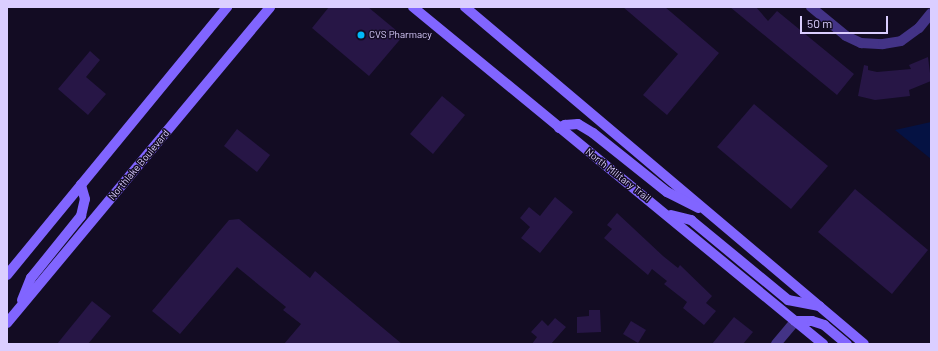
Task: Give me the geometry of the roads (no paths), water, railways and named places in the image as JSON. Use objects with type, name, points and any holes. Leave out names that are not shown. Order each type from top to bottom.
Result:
[{"type":"main road","points":[[7,275],[227,7]]},
{"type":"main road","name":"Northlake Boulevard","points":[[7,323],[270,7]]},
{"type":"main road","name":"North Military Trail","points":[[413,7],[559,128],[667,214],[823,344]]},
{"type":"main road","points":[[465,7],[864,344]]},
{"type":"main road","points":[[559,128],[565,124],[578,124],[593,133],[667,192],[708,212]]},
{"type":"main road","points":[[17,312],[31,278],[81,216],[85,199],[81,185]]},
{"type":"main road","points":[[667,214],[691,220],[788,300],[819,306]]},
{"type":"main road","points":[[796,321],[812,321],[824,325],[847,344]]},
{"type":"street","points":[[812,7],[846,36],[861,43],[883,44],[900,41],[919,28],[931,13]]},
{"type":"street","points":[[776,344],[796,321]]},
{"type":"place","name":"CVS Pharmacy","points":[[361,35]]}]
